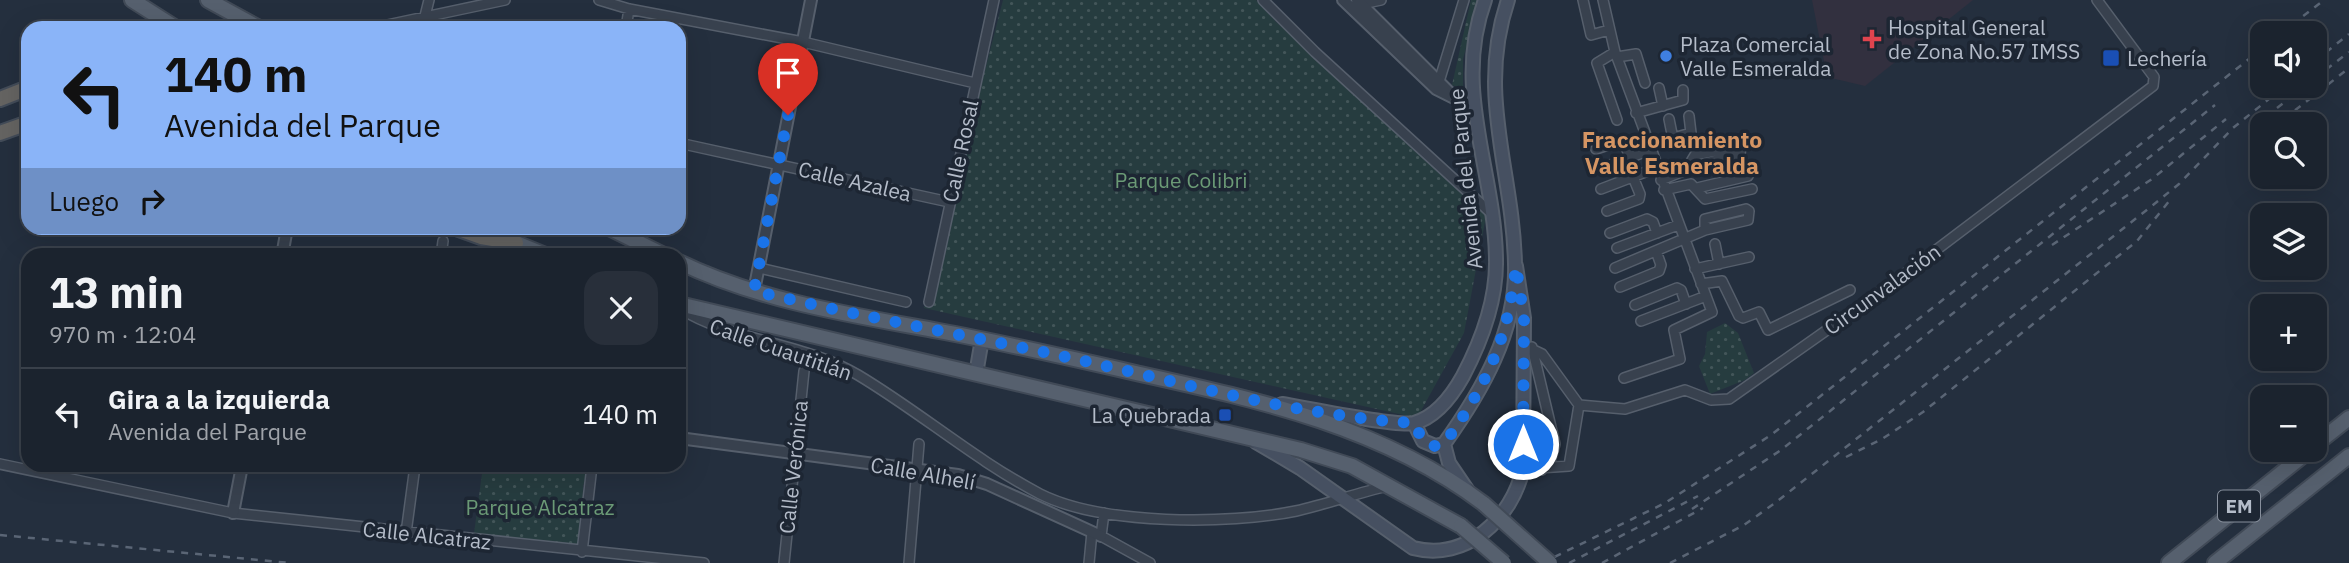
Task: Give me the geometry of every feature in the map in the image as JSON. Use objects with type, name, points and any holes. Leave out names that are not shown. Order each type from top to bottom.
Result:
[{"type":"highway","points":[[0,99],[21,91]]},
{"type":"highway","points":[[0,133],[21,126]]},
{"type":"highway","points":[[475,235],[516,243]]},
{"type":"main road","points":[[132,0],[165,21]]},
{"type":"main road","points":[[208,0],[246,21]]},
{"type":"main road","name":"Avenida del Parque","points":[[1414,423],[1439,408],[1459,384],[1487,318],[1494,288],[1496,259],[1472,107],[1473,65],[1485,0]]},
{"type":"main road","name":"Avenida del Parque","points":[[1444,444],[1489,373],[1504,334],[1516,266],[1509,196],[1494,108],[1493,68],[1499,25],[1508,0]]},
{"type":"main road","points":[[502,235],[528,248]]},
{"type":"main road","points":[[623,235],[650,248]]},
{"type":"main road","points":[[686,265],[754,291],[861,317],[982,339],[1260,400],[1414,423],[1423,441],[1434,446],[1444,444],[1449,463],[1468,491]]},
{"type":"main road","points":[[1250,439],[1300,468],[1413,548],[1432,553],[1465,545],[1498,520],[1518,490],[1523,469],[1527,346],[1516,266]]},
{"type":"main road","points":[[686,308],[1301,450],[1352,466],[1390,485],[1461,526],[1504,563]]},
{"type":"main road","points":[[976,374],[982,339]]},
{"type":"main road","points":[[1260,400],[1377,441],[1415,459],[1485,504],[1550,563]]},
{"type":"main road","points":[[2327,436],[2349,418]]},
{"type":"main road","name":"EM","points":[[2215,563],[2349,456]]},
{"type":"main road","name":"EM","points":[[2169,563],[2295,462]]},
{"type":"street","points":[[424,21],[429,0]]},
{"type":"street","points":[[431,21],[505,0]]},
{"type":"street","points":[[599,0],[629,9],[803,42],[975,83]]},
{"type":"street","points":[[754,291],[811,0]]},
{"type":"street","name":"Calle Rosal","points":[[929,302],[994,0]]},
{"type":"street","points":[[1263,0],[1315,52],[1490,214]]},
{"type":"street","points":[[1343,0],[1438,85],[1454,98],[1472,107]]},
{"type":"street","points":[[1359,2],[1381,0]]},
{"type":"street","points":[[1438,85],[1464,0]]},
{"type":"street","points":[[1583,0],[1591,34],[1609,30]]},
{"type":"street","points":[[1603,0],[1616,55],[1636,113],[1712,312],[1674,330],[1680,359],[1624,378]]},
{"type":"street","name":"Circunvalación","points":[[1580,405],[1625,409],[1685,390],[1711,400],[1729,398],[1878,294],[2155,82],[2097,0]]},
{"type":"street","points":[[1359,2],[1438,85]]},
{"type":"street","points":[[627,21],[629,9]]},
{"type":"street","points":[[1617,120],[1597,63],[1616,55],[1636,54],[1645,83]]},
{"type":"street","points":[[1659,88],[1663,106]]},
{"type":"street","points":[[1636,113],[1683,100],[1683,90]]},
{"type":"street","points":[[1602,168],[1649,147],[1691,133],[1689,116]]},
{"type":"street","points":[[1669,119],[1673,139]]},
{"type":"street","points":[[1596,149],[1623,140],[1630,157]]},
{"type":"street","name":"Calle Azalea","points":[[686,144],[949,202]]},
{"type":"street","points":[[1661,180],[1689,167],[1740,154],[1741,146],[1695,155],[1689,167]]},
{"type":"street","points":[[1601,189],[1656,168]]},
{"type":"street","points":[[1697,188],[1748,176]]},
{"type":"street","points":[[1607,211],[1639,199],[1640,194],[1633,177]]},
{"type":"street","points":[[1664,190],[1691,184],[1705,199],[1752,189]]},
{"type":"street","points":[[1615,268],[1705,230],[1748,220],[1749,211],[1746,209],[1704,219],[1705,230]]},
{"type":"street","points":[[1610,233],[1647,219],[1653,222],[1657,233]]},
{"type":"street","points":[[1618,248],[1678,225]]},
{"type":"street","points":[[442,248],[443,241]]},
{"type":"street","points":[[1715,244],[1720,264]]},
{"type":"street","points":[[1620,287],[1659,271],[1661,265],[1656,251]]},
{"type":"street","points":[[1695,269],[1749,257]]},
{"type":"street","points":[[759,268],[906,302]]},
{"type":"street","points":[[1701,284],[1722,281],[1739,316],[1743,318],[1759,312],[1768,330],[1850,290]]},
{"type":"street","points":[[1635,305],[1677,288],[1681,290],[1686,304]]},
{"type":"street","points":[[1641,321],[1706,296]]},
{"type":"street","name":"Calle Cuautitlán","points":[[686,311],[696,319],[835,364],[857,374],[1007,476],[1075,508],[1122,517],[1233,518],[1294,511],[1390,485]]},
{"type":"street","points":[[1523,469],[1565,468],[1572,463],[1580,405],[1542,354],[1527,346]]},
{"type":"street","points":[[1527,346],[1555,444],[1551,458],[1542,470]]},
{"type":"street","name":"Calle Verónica","points":[[783,563],[804,371]]},
{"type":"street","name":"Calle Alhelí","points":[[686,439],[794,456],[918,468],[987,484],[1097,534],[1150,563]]},
{"type":"street","points":[[909,563],[919,444]]},
{"type":"street","name":"Calle Alcatraz","points":[[0,464],[21,468]]},
{"type":"street","name":"Calle Alcatraz","points":[[38,472],[233,513],[704,563]]},
{"type":"street","points":[[233,513],[241,472]]},
{"type":"street","points":[[406,533],[414,472]]},
{"type":"street","points":[[582,552],[591,472]]},
{"type":"street","points":[[1089,563],[1104,513]]},
{"type":"shaded area","name":"Hospital General de Zona No.57 IMSS","points":[[1812,0],[1973,0],[1865,86],[1827,77]]},
{"type":"green space","name":"Parque Colibri","points":[[1003,0],[1256,0],[1276,22],[1487,211],[1464,333],[1417,418],[924,308]]},
{"type":"green space","points":[[1471,0],[1479,0],[1463,59],[1463,89],[1452,85]]},
{"type":"green space","points":[[1725,323],[1738,333],[1754,373],[1745,380],[1710,394],[1699,366],[1705,354],[1707,332]]},
{"type":"green space","name":"Parque Alcatraz","points":[[482,472],[587,472],[583,486],[582,552],[473,541]]},
{"type":"railway","points":[[2297,21],[2324,0]]},
{"type":"railway","points":[[2327,51],[2349,34]]},
{"type":"railway","points":[[2327,69],[2349,52]]},
{"type":"railway","points":[[1542,563],[1665,503],[1771,435],[2250,58]]},
{"type":"railway","points":[[2293,112],[2349,68]]},
{"type":"railway","points":[[1670,563],[1744,525],[1775,503],[2179,184],[2233,128],[2270,98]]},
{"type":"railway","points":[[2277,108],[2290,98]]},
{"type":"railway","points":[[1692,509],[1781,450],[2215,105]]},
{"type":"railway","points":[[2052,245],[2152,179],[2226,119]]},
{"type":"railway","points":[[1846,457],[1882,439],[1923,412],[2137,241],[2170,200]]},
{"type":"railway","points":[[1569,563],[1698,496]]},
{"type":"railway","points":[[1602,563],[1703,508]]},
{"type":"railway","points":[[0,535],[290,563]]},
{"type":"place","name":"Hospital General de Zona No.57 IMSS","points":[[1872,39]]},
{"type":"place","name":"Plaza Comercial Valle Esmeralda","points":[[1666,56]]},
{"type":"place","name":"Lechería","points":[[2111,58]]},
{"type":"place","name":"La Quebrada","points":[[1225,415]]},
{"type":"district","name":"Fraccionamiento Valle Esmeralda","points":[[1672,152]]},
{"type":"route","points":[[788,115],[754,291],[861,317],[982,339],[1260,400],[1414,423],[1423,441],[1434,446],[1444,444],[1469,410],[1489,373],[1504,334],[1516,266],[1524,318],[1523,444]]}]
